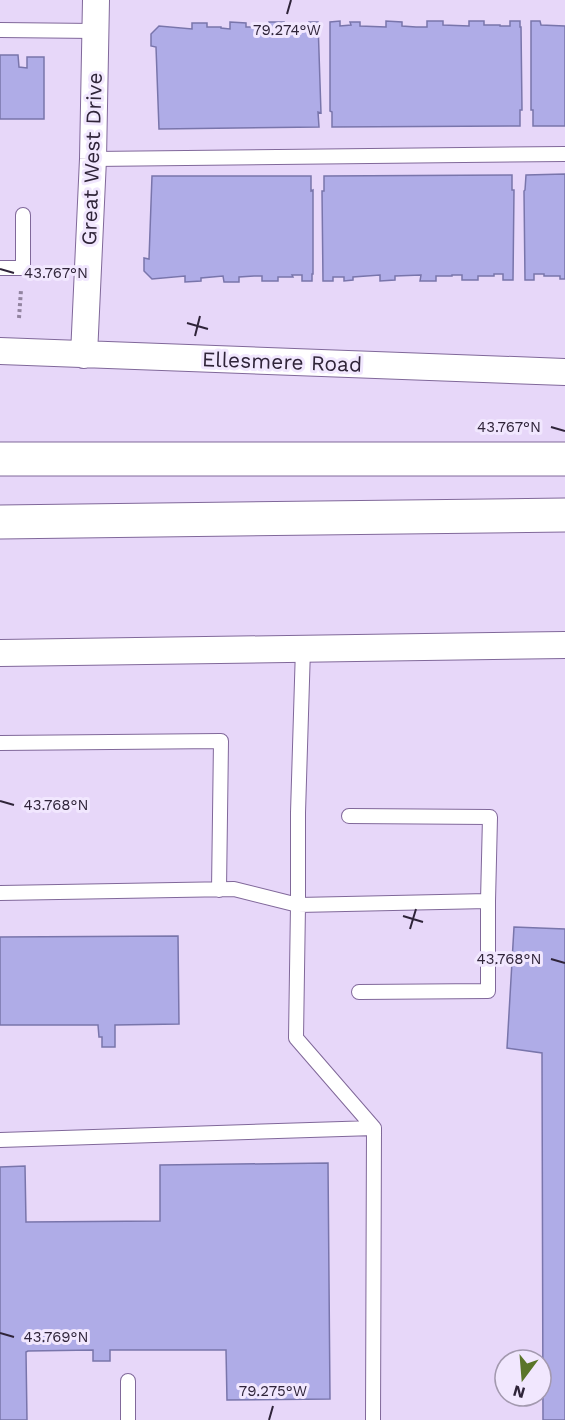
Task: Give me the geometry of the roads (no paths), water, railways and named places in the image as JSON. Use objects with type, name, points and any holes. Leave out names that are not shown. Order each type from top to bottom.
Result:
[{"type":"main road","points":[[0,459],[565,459]]},
{"type":"main road","points":[[0,522],[565,515]]},
{"type":"street","name":"Great West Drive","points":[[84,355],[93,159],[96,0]]},
{"type":"street","name":"Ellesmere Road","points":[[0,351],[565,372]]},
{"type":"street","points":[[0,653],[565,645]]},
{"type":"lane","points":[[0,30],[95,32]]},
{"type":"lane","points":[[93,159],[565,154]]},
{"type":"lane","points":[[0,268],[23,268],[23,215]]},
{"type":"lane","points":[[303,648],[298,813],[296,1038],[374,1128],[373,1420]]},
{"type":"lane","points":[[0,743],[221,741],[219,890]]},
{"type":"lane","points":[[349,816],[490,817],[488,991],[359,992]]},
{"type":"lane","points":[[0,893],[234,889],[298,905],[488,901]]},
{"type":"lane","points":[[0,1140],[374,1128]]},
{"type":"lane","points":[[128,1382],[128,1420]]}]
